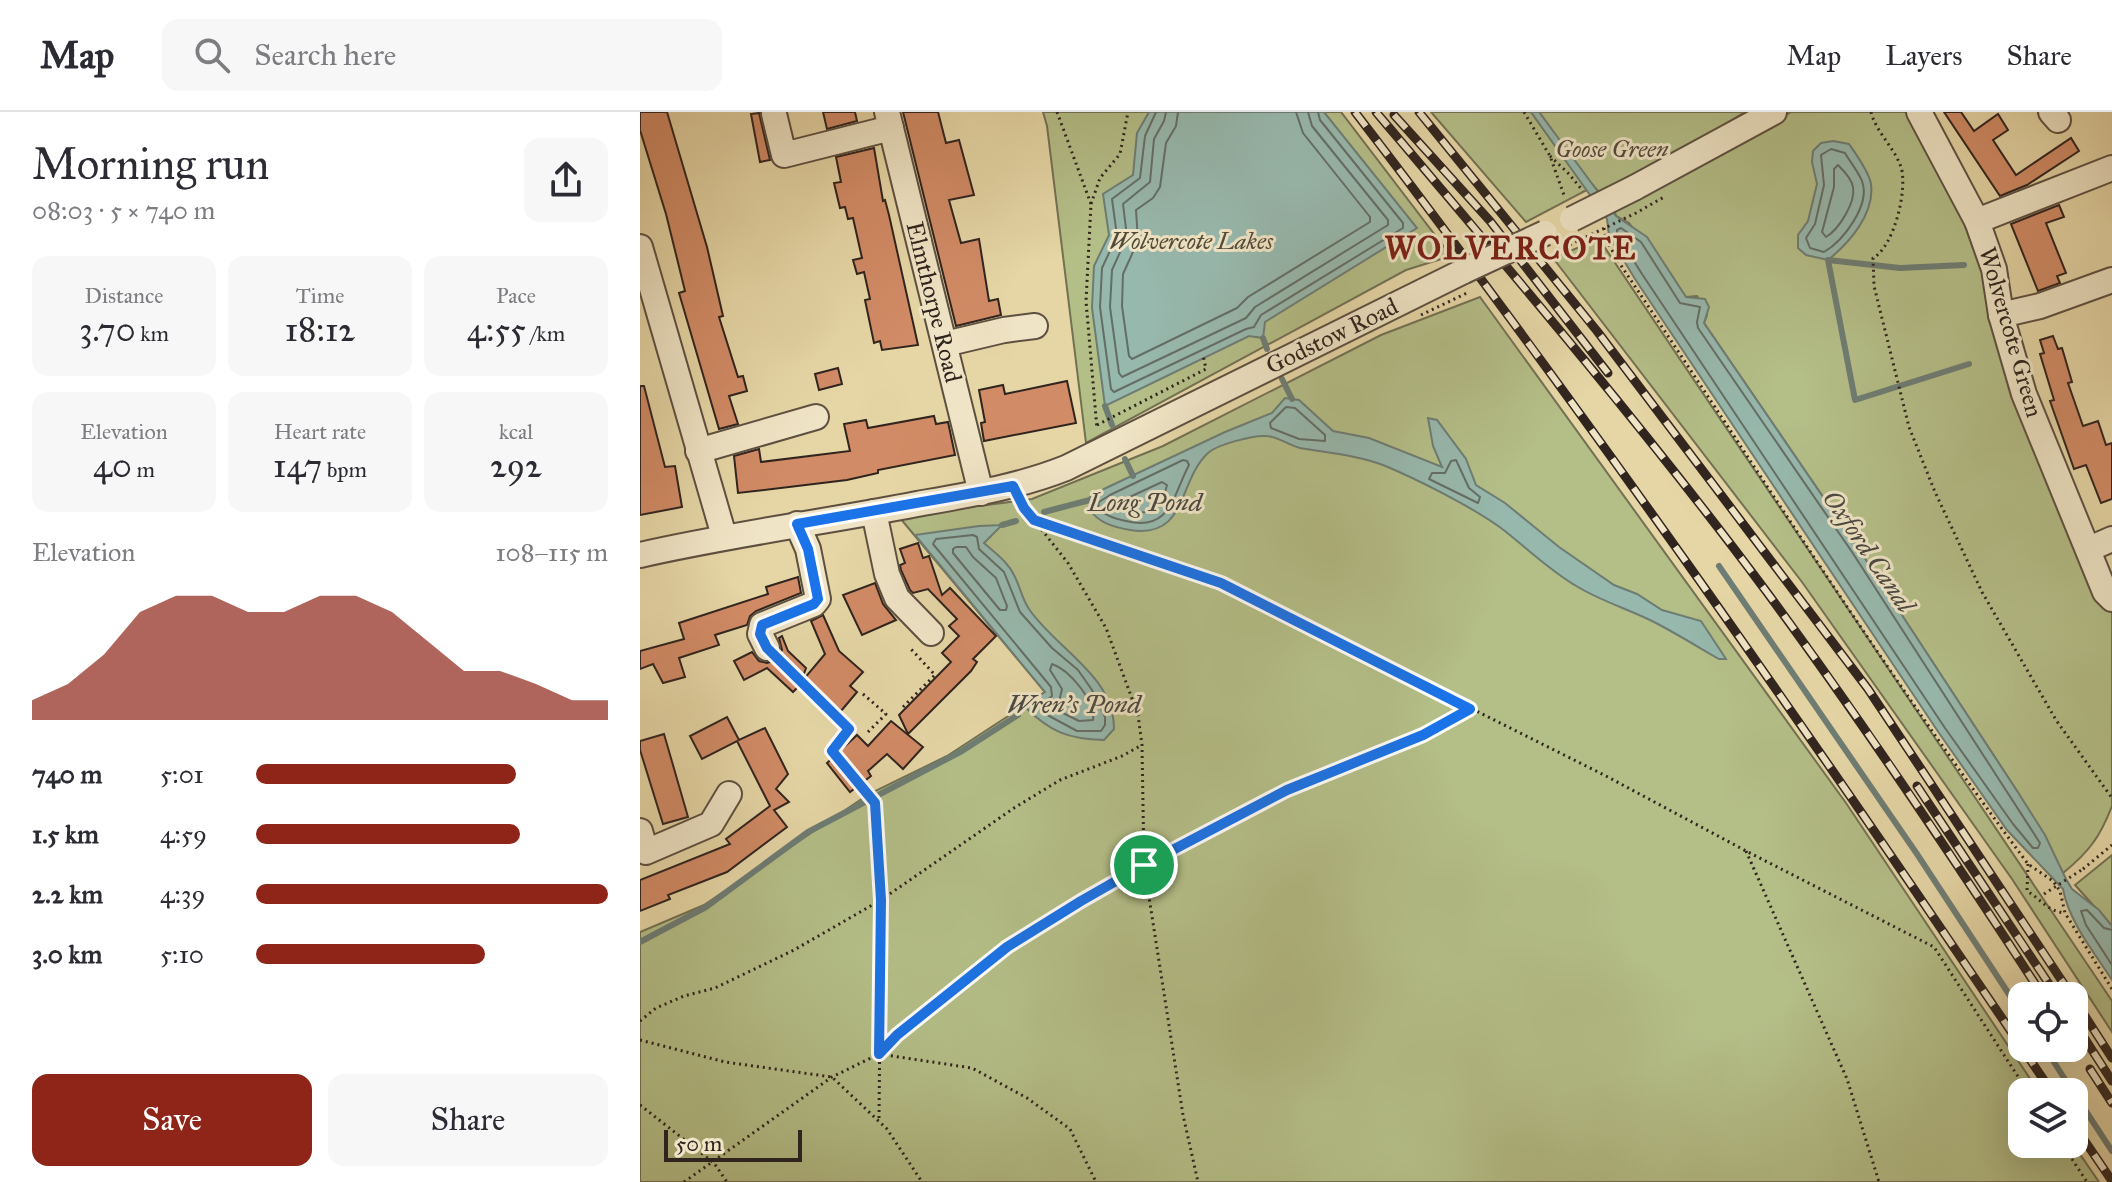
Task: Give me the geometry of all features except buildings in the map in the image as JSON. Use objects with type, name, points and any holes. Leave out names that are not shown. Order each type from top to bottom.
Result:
[{"type":"street","name":"Godstow Road","points":[[640,555],[724,536],[981,493],[1045,477],[1545,233],[1774,112]]},
{"type":"street","name":"Wolvercote Green","points":[[1919,112],[1977,221],[1994,269],[2001,315],[2024,394],[2105,592],[2112,599]]},
{"type":"street","points":[[774,114],[784,155],[889,120]]},
{"type":"street","name":"Elmthorpe Road","points":[[889,120],[981,493]]},
{"type":"street","points":[[1977,221],[2112,168]]},
{"type":"street","points":[[640,247],[724,536]]},
{"type":"street","points":[[2001,315],[2040,306],[2112,280]]},
{"type":"street","points":[[945,344],[1035,326]]},
{"type":"street","points":[[698,451],[816,417]]},
{"type":"street","points":[[874,512],[887,574],[897,598],[931,633]]},
{"type":"street","points":[[767,648],[760,634],[762,625],[814,604],[818,599],[808,549],[797,524]]},
{"type":"street","points":[[2089,549],[2112,539]]},
{"type":"street","points":[[642,846],[711,824],[729,794]]},
{"type":"path","points":[[1057,112],[1091,204]]},
{"type":"path","points":[[1099,452],[1086,301],[1091,204],[1100,178],[1120,154],[1128,112]]},
{"type":"path","points":[[1524,112],[1550,156],[1558,181]]},
{"type":"path","points":[[1871,112],[1877,128],[1900,164],[1903,178],[1898,215],[1888,244],[1873,258],[1873,272],[1884,329],[1915,440],[1935,492],[1982,592],[2056,720],[2112,798]]},
{"type":"path","points":[[1550,156],[1587,197]]},
{"type":"path","points":[[1605,238],[1800,539],[1913,703],[2028,864],[2053,881],[2060,891],[2065,913],[2112,989]]},
{"type":"path","points":[[1097,425],[1206,369],[1203,355]]},
{"type":"path","points":[[1013,486],[1024,508],[1068,563],[1106,628],[1138,715],[1142,745],[1144,865],[1183,1115],[1198,1182]]},
{"type":"path","points":[[1034,520],[1221,583],[1606,776],[1934,947],[2019,1078]]},
{"type":"path","points":[[903,707],[935,675],[911,649],[931,633]]},
{"type":"path","points":[[767,648],[849,729],[832,751],[875,803],[881,900],[879,1120]]},
{"type":"path","points":[[863,694],[886,714],[868,732]]},
{"type":"path","points":[[684,1182],[832,1077],[879,1054],[897,1035],[1007,947],[1144,865],[1287,790],[1423,735],[1470,709]]},
{"type":"path","points":[[640,1021],[656,1008],[748,974],[881,900],[1060,780],[1142,745]]},
{"type":"path","points":[[2038,898],[2083,869],[2112,845]]},
{"type":"path","points":[[1746,851],[1847,1079],[1879,1182]]},
{"type":"path","points":[[2028,864],[2027,891],[2051,911],[2065,913]]},
{"type":"path","points":[[640,1040],[725,1062],[832,1077],[879,1120],[922,1182]]},
{"type":"path","points":[[879,1054],[972,1068],[1027,1098],[1070,1129],[1096,1182]]},
{"type":"path","points":[[640,1105],[714,1163],[727,1182]]},
{"type":"path","points":[[2071,1158],[2087,1182]]},
{"type":"green space","name":"Wolvercote Lakes","points":[[1043,112],[1341,112],[1451,256],[1406,270],[1086,443]]},
{"type":"green space","points":[[1431,112],[1531,112],[1587,190],[1526,222]]},
{"type":"green space","name":"Goose Green","points":[[1539,112],[1745,112],[1635,179],[1601,194],[1585,177]]},
{"type":"green space","points":[[1791,112],[1908,112],[1960,207],[1981,268],[1999,345],[2112,605],[2112,806],[2093,843],[2063,873],[2019,794],[1858,548],[1704,323],[1707,315],[1697,296],[1686,297],[1629,223],[1616,216],[1613,205]]},
{"type":"green space","points":[[1599,239],[2112,1001],[2112,1032],[2088,995],[2088,982],[2079,982],[2012,879],[1802,582],[1553,258]]},
{"type":"green space","points":[[1480,297],[1846,803],[2008,1046],[2008,1062],[2019,1062],[2030,1078],[2008,1078],[2008,1158],[2083,1158],[2099,1182],[640,1182],[640,932],[704,905],[869,794],[947,756],[1045,692],[895,512],[1032,499],[1163,446],[1381,335]]},
{"type":"green space","points":[[2112,855],[2112,926],[2075,885]]},
{"type":"water","name":"Wolvercote Lakes","points":[[1149,112],[1324,112],[1417,228],[1265,322],[1263,338],[1249,336],[1105,406],[1092,308],[1094,266],[1109,235],[1103,194],[1133,175],[1137,133]]},
{"type":"water","points":[[1531,112],[1539,112],[1616,216],[1647,237],[1686,297],[1705,299],[1709,307],[1704,323],[1858,548],[2019,794],[2045,835],[2072,889],[2099,910],[2112,926],[2112,980],[2076,925],[2063,889],[2007,830],[1939,733],[1635,279],[1609,236],[1607,219]]},
{"type":"water","points":[[1833,141],[1849,144],[1868,174],[1871,195],[1859,227],[1828,260],[1806,255],[1798,248],[1798,235],[1808,221],[1817,184],[1813,151],[1821,143]]},
{"type":"water","name":"Long Pond","points":[[1285,398],[1299,400],[1333,431],[1369,438],[1442,467],[1433,446],[1428,418],[1437,420],[1466,459],[1476,485],[1505,503],[1559,547],[1614,585],[1637,594],[1662,610],[1701,621],[1726,659],[1719,659],[1656,623],[1578,587],[1501,528],[1428,486],[1373,462],[1300,448],[1270,436],[1235,441],[1208,453],[1198,465],[1179,506],[1162,526],[1149,530],[1124,529],[1102,521],[1089,509],[1090,497],[1225,432],[1272,413]]},
{"type":"water","name":"Wren's Pond","points":[[1002,525],[984,543],[1011,570],[1027,605],[1040,623],[1082,664],[1105,693],[1114,729],[1104,740],[1060,732],[1042,722],[1024,706],[1045,692],[915,535]]},
{"type":"waterway","points":[[1964,265],[1900,268],[1828,260],[1855,400],[1969,364]]},
{"type":"waterway","points":[[1263,338],[1267,349]]},
{"type":"waterway","points":[[1282,379],[1292,399]]},
{"type":"waterway","points":[[1105,406],[1112,425]]},
{"type":"waterway","points":[[1125,459],[1133,476]]},
{"type":"waterway","points":[[1044,512],[1090,500]]},
{"type":"waterway","points":[[1002,525],[1016,521]]},
{"type":"waterway","points":[[1719,566],[1917,854],[2008,993]]},
{"type":"waterway","points":[[640,942],[706,907],[808,832],[962,751],[1018,715]]},
{"type":"waterway","points":[[2054,1062],[2064,1078]]},
{"type":"waterway","points":[[2088,1114],[2112,1151]]},
{"type":"railway","points":[[1355,112],[1535,352],[1711,596],[2042,1078]]},
{"type":"railway","points":[[1376,112],[1624,408],[1766,591],[1908,791],[2034,982]]},
{"type":"railway","points":[[1419,112],[1597,331],[1868,689],[2063,982]]},
{"type":"railway","points":[[1394,115],[1490,221],[1608,373]]},
{"type":"railway","points":[[1917,786],[2048,982]]},
{"type":"railway","points":[[2088,1021],[2112,1058]]},
{"type":"railway","points":[[2088,1044],[2112,1081]]},
{"type":"railway","points":[[2090,1069],[2112,1103]]},
{"type":"railway","points":[[2088,1146],[2112,1181]]},
{"type":"district","name":"WOLVERCOTE","points":[[1511,248]]},
{"type":"route","points":[[1013,486],[1034,520],[1221,583],[1470,709],[1423,735],[1287,790],[1144,865],[1007,947],[897,1035],[879,1054],[881,900],[875,803],[832,751],[849,729],[767,648],[760,634],[762,625],[814,604],[818,599],[808,549],[797,524],[1013,486]]},
{"type":"water label","name":"Oxford Canal","points":[[1869,551]]}]
